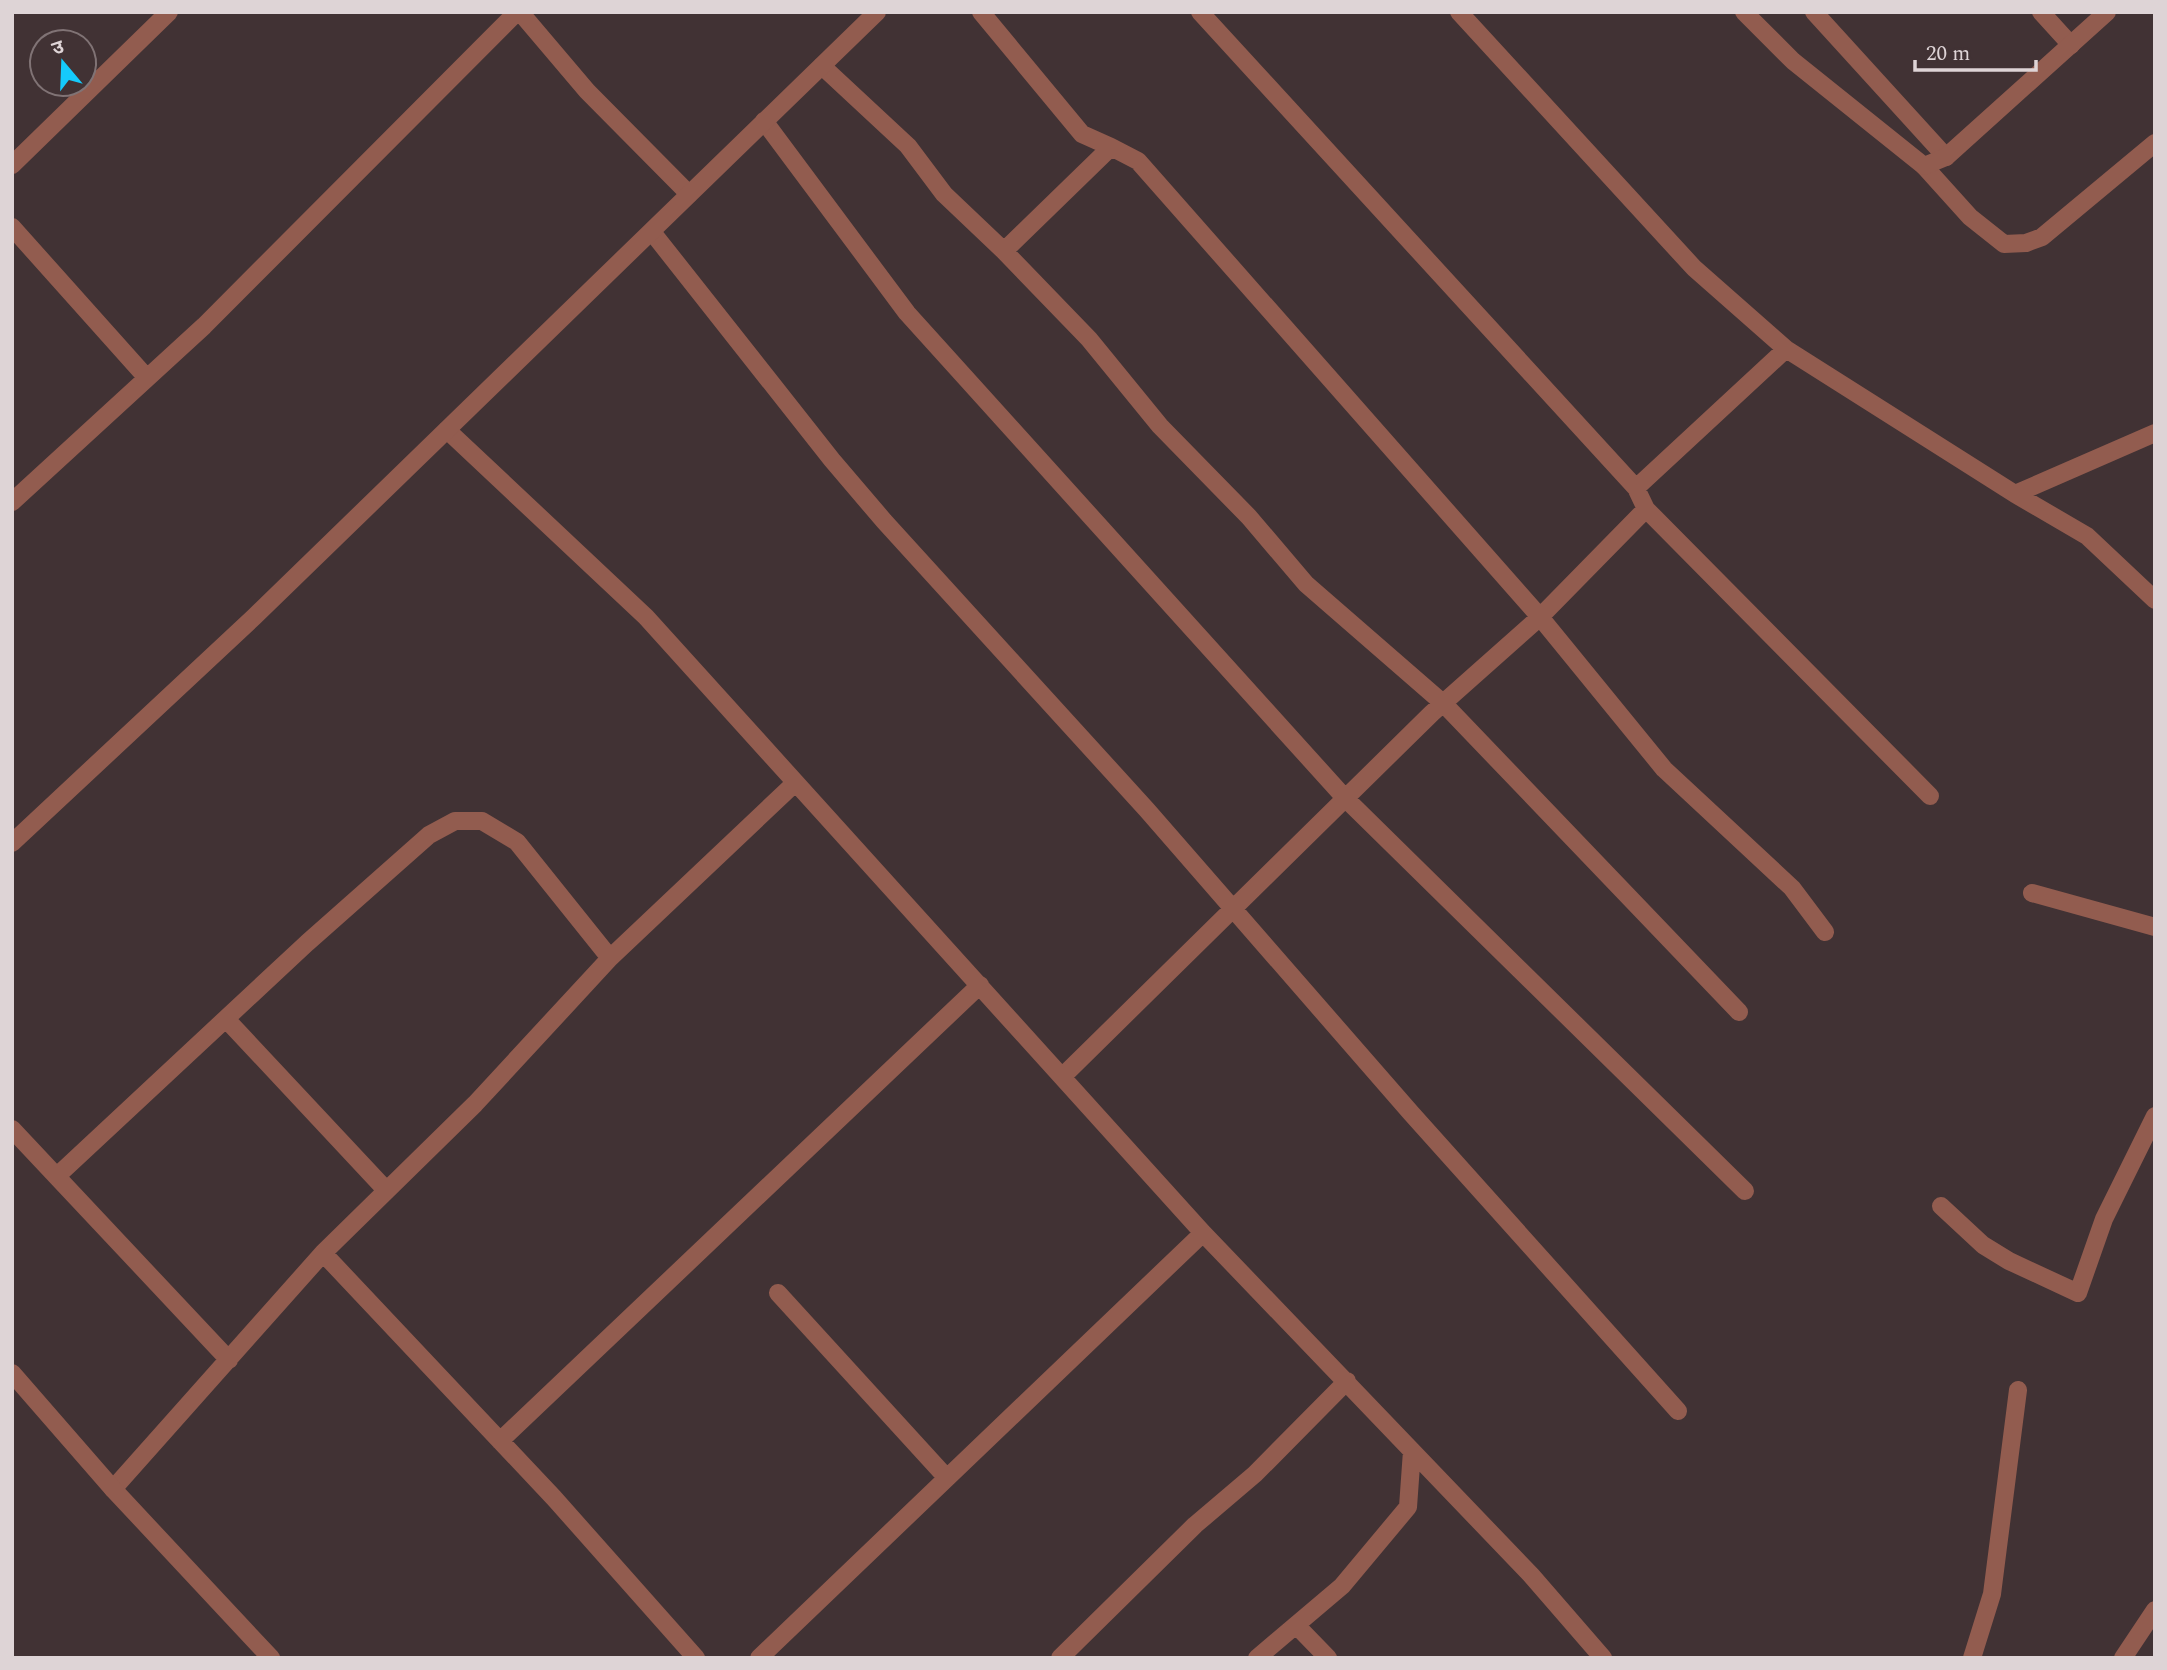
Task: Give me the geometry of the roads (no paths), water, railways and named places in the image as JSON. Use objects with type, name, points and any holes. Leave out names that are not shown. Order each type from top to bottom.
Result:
[{"type":"street","points":[[12,165],[169,12]]},
{"type":"street","points":[[12,502],[204,326],[519,12],[587,91],[689,194]]},
{"type":"street","points":[[12,843],[254,617],[877,12]]},
{"type":"street","points":[[981,12],[1082,134],[1138,161],[1540,617],[1664,769],[1792,888],[1825,932]]},
{"type":"street","points":[[1200,12],[1636,488],[1646,509],[1930,796]]},
{"type":"street","points":[[1459,12],[1694,268],[1786,349],[2015,494],[2087,536],[2155,600]]},
{"type":"street","points":[[1744,12],[1793,61],[1924,166],[1970,217],[2004,244],[2026,243],[2042,237],[2155,144]]},
{"type":"street","points":[[1814,12],[1946,157]]},
{"type":"street","points":[[2041,12],[2071,45]]},
{"type":"street","points":[[1924,166],[1946,157],[2107,12]]},
{"type":"street","points":[[822,66],[908,146],[944,194],[1004,251],[1089,339],[1160,426],[1249,517],[1307,584],[1444,704],[1739,1012]]},
{"type":"street","points":[[764,121],[907,313],[1345,798],[1745,1191]]},
{"type":"street","points":[[1004,251],[1111,147]]},
{"type":"street","points":[[12,227],[147,378]]},
{"type":"street","points":[[652,232],[875,510],[1233,908],[1678,1411]]},
{"type":"street","points":[[1636,488],[1786,349]]},
{"type":"street","points":[[447,430],[646,617],[1203,1233],[1531,1575],[1603,1658]]},
{"type":"street","points":[[2015,494],[2155,433]]},
{"type":"street","points":[[1063,1076],[1345,798],[1540,617],[1646,509]]},
{"type":"street","points":[[113,1489],[323,1253],[475,1104],[610,958],[795,783]]},
{"type":"street","points":[[57,1176],[307,943],[429,835],[455,821],[482,821],[517,842],[610,958]]},
{"type":"street","points":[[2032,893],[2155,927]]},
{"type":"street","points":[[500,1441],[980,985]]},
{"type":"street","points":[[227,1020],[386,1190]]},
{"type":"street","points":[[1941,1206],[1983,1245],[2009,1261],[2078,1293],[2104,1219],[2155,1116]]},
{"type":"street","points":[[12,1129],[229,1360]]},
{"type":"street","points":[[760,1658],[1203,1233]]},
{"type":"street","points":[[323,1253],[500,1441],[696,1658]]},
{"type":"street","points":[[778,1293],[946,1477]]},
{"type":"street","points":[[12,1373],[113,1489],[271,1658]]},
{"type":"street","points":[[1060,1658],[1195,1525],[1255,1474],[1347,1381]]},
{"type":"street","points":[[1972,1658],[1992,1594],[2018,1390]]},
{"type":"street","points":[[1257,1658],[1342,1586],[1408,1507],[1412,1451]]},
{"type":"street","points":[[2123,1658],[2155,1610]]},
{"type":"street","points":[[1296,1625],[1328,1658]]}]
